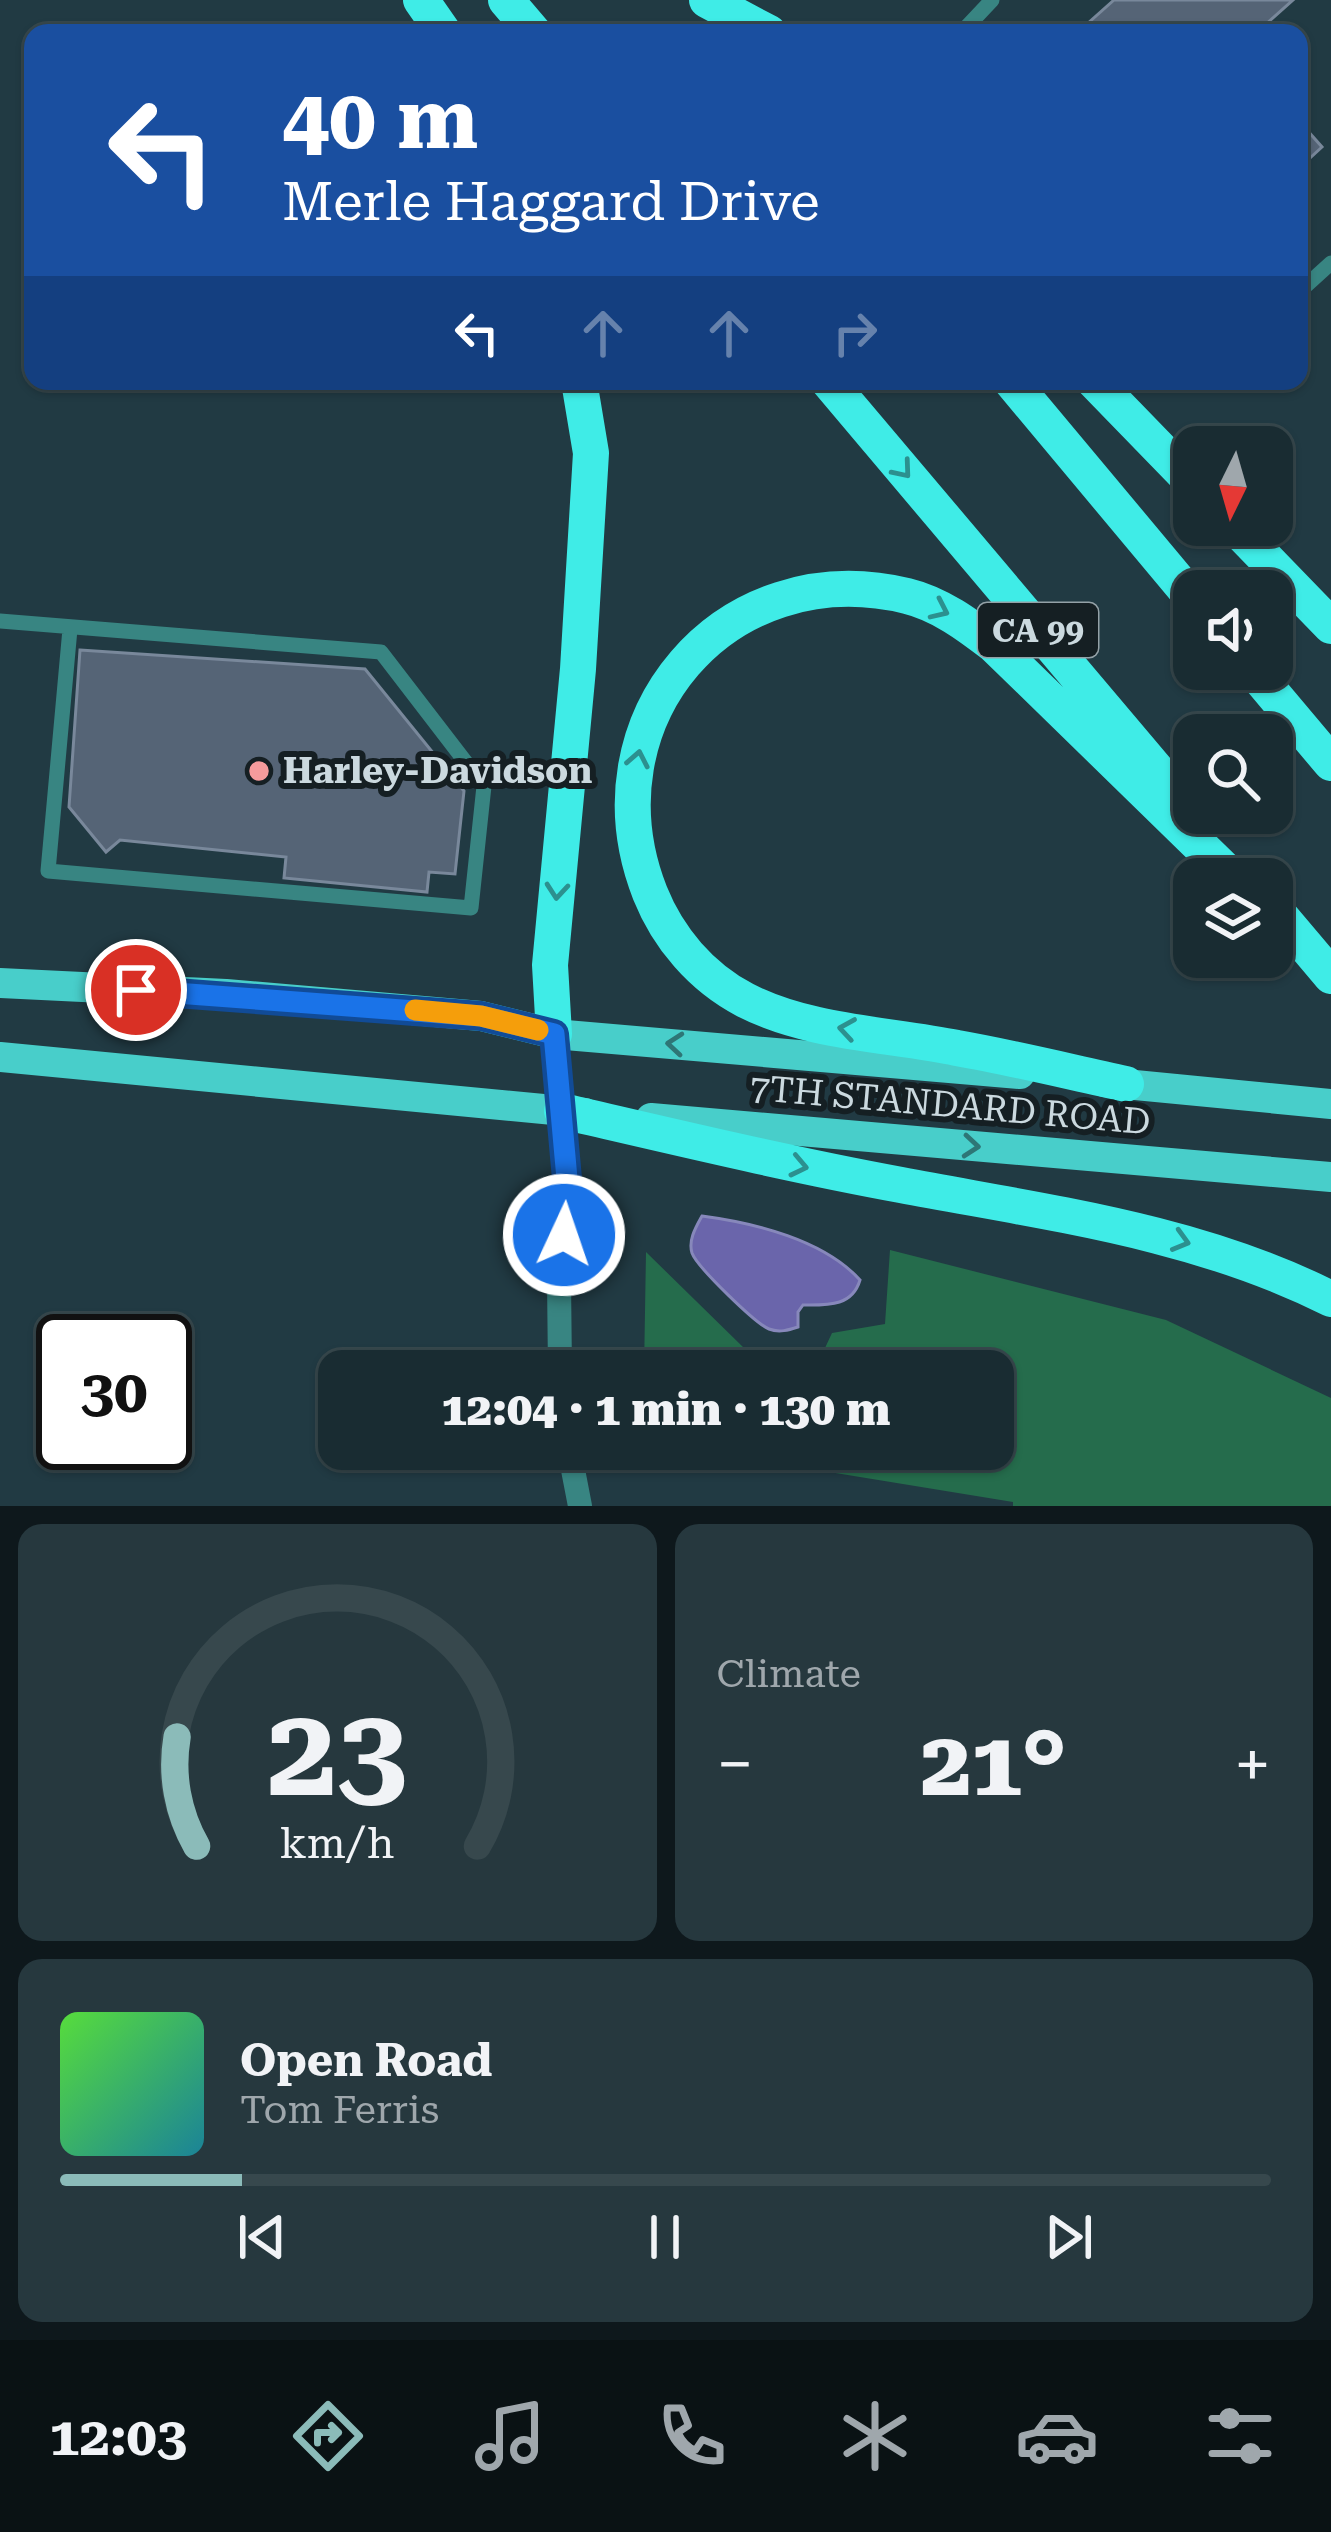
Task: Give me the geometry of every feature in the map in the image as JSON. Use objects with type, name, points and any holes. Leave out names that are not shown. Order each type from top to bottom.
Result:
[{"type":"highway","points":[[506,0],[526,24]]},
{"type":"highway","points":[[696,0],[716,24]]},
{"type":"highway","points":[[706,0],[752,24]]},
{"type":"highway","points":[[554,1034],[550,965],[578,669],[591,453],[580,390]]},
{"type":"highway","name":"CA 99","points":[[836,390],[1231,858]]},
{"type":"highway","points":[[1019,390],[1173,575]]},
{"type":"highway","points":[[1103,390],[1173,462]]},
{"type":"highway","points":[[1253,546],[1331,626]]},
{"type":"highway","points":[[1126,1084],[813,1024],[746,1000],[719,982],[674,940],[638,861],[631,806],[637,750],[657,700],[703,642],[741,615],[779,597],[844,589],[909,596],[957,617],[994,645],[1212,858]]},
{"type":"highway","points":[[1270,690],[1331,763]]},
{"type":"highway","points":[[1293,931],[1324,968]]},
{"type":"highway","points":[[1293,937],[1324,968]]},
{"type":"highway","points":[[562,1111],[793,1165],[1146,1231],[1227,1254],[1331,1299]]},
{"type":"main road","name":"7TH STANDARD ROAD","points":[[0,983],[226,994],[481,1016],[554,1034],[1331,1104]]},
{"type":"main road","name":"7TH STANDARD ROAD","points":[[0,1057],[1331,1177]]},
{"type":"street","points":[[554,1034],[568,1190],[559,1280],[560,1350]]},
{"type":"street","points":[[573,1470],[579,1506]]},
{"type":"lane","points":[[969,24],[992,0]]},
{"type":"lane","points":[[1308,284],[1331,263]]},
{"type":"lane","points":[[0,621],[381,652],[484,786],[471,908],[48,872],[70,629]]},
{"type":"green space","points":[[890,1250],[1166,1320],[1331,1398],[1331,1506],[1013,1506],[1013,1502],[817,1470],[1014,1470],[1014,1350],[824,1350],[832,1333],[885,1324]]},
{"type":"green space","points":[[646,1252],[744,1348],[754,1350],[644,1350]]},
{"type":"shaded area","points":[[702,1216],[744,1223],[808,1244],[860,1280],[845,1300],[803,1305],[798,1327],[769,1329],[728,1294],[692,1253],[692,1238]]},
{"type":"building","points":[[1114,0],[1293,0],[1266,24],[1087,24]]},
{"type":"building","points":[[1308,131],[1322,147],[1308,160]]},
{"type":"building","points":[[80,650],[365,669],[464,791],[455,874],[429,872],[427,892],[284,878],[286,857],[120,840],[106,852],[69,807]]},
{"type":"slow traffic","points":[[415,1010],[481,1016],[538,1030]]},
{"type":"place","name":"Harley-Davidson","points":[[259,771]]},
{"type":"route","points":[[136,990],[481,1016],[554,1034],[568,1190],[564,1235]]}]
